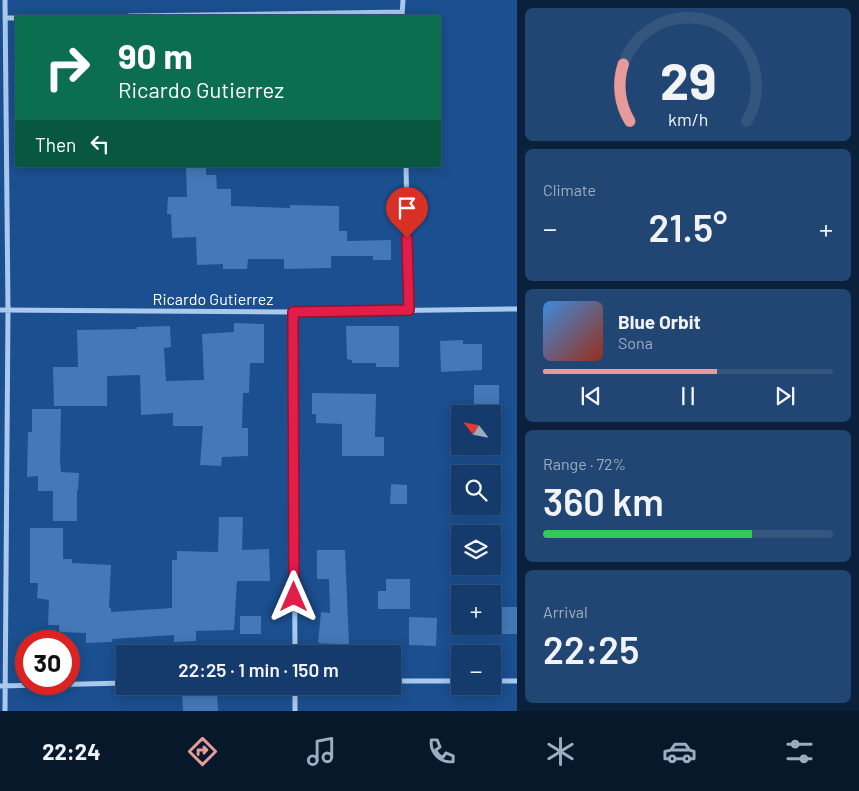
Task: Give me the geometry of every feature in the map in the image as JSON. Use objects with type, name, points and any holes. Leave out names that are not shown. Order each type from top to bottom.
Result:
[{"type":"street","points":[[5,0],[8,310],[2,685],[5,711]]},
{"type":"street","points":[[266,15],[402,14],[403,0]]},
{"type":"street","points":[[5,18],[15,18]]},
{"type":"street","points":[[406,167],[409,310]]},
{"type":"street","name":"Ricardo Gutierrez","points":[[0,310],[293,312],[516,309]]},
{"type":"street","points":[[293,312],[295,645]]},
{"type":"street","points":[[401,680],[451,681]]},
{"type":"street","points":[[501,681],[516,681]]},
{"type":"street","points":[[2,685],[116,683]]},
{"type":"street","points":[[295,695],[295,711]]},
{"type":"building","points":[[186,167],[206,167],[206,175],[216,175],[217,189],[231,189],[231,206],[290,208],[290,205],[339,206],[339,231],[347,231],[347,241],[391,240],[391,260],[373,260],[373,256],[331,256],[331,268],[284,269],[284,259],[248,259],[247,269],[223,269],[223,264],[197,265],[196,237],[172,238],[171,214],[167,214],[168,197],[187,197]]},
{"type":"building","points":[[234,323],[264,324],[264,363],[250,363],[249,393],[243,393],[242,428],[248,428],[248,456],[222,457],[221,466],[200,465],[203,426],[173,426],[173,413],[141,415],[140,375],[107,376],[107,406],[54,406],[53,367],[78,367],[77,330],[137,329],[137,327],[170,326],[171,347],[164,348],[166,381],[204,380],[202,334],[234,332]]},
{"type":"building","points":[[346,326],[399,326],[399,367],[376,367],[376,363],[352,363],[352,360],[347,359]]},
{"type":"building","points":[[463,340],[463,344],[482,344],[482,370],[441,372],[440,341]]},
{"type":"building","points":[[474,385],[499,385],[499,405],[474,405]]},
{"type":"building","points":[[312,393],[376,394],[375,437],[384,437],[384,456],[342,456],[342,424],[316,423],[316,414],[312,414]]},
{"type":"building","points":[[32,409],[61,409],[61,472],[79,473],[77,521],[53,521],[53,491],[38,491],[38,476],[27,477],[28,432],[32,432]]},
{"type":"building","points":[[391,484],[407,485],[407,504],[390,504]]},
{"type":"building","points":[[219,517],[243,517],[242,550],[269,549],[270,581],[237,581],[234,630],[196,631],[196,641],[174,642],[174,635],[112,639],[112,642],[86,643],[86,633],[80,633],[80,630],[59,630],[59,625],[48,625],[49,600],[37,598],[38,583],[30,583],[30,528],[63,528],[63,559],[72,559],[72,563],[111,565],[109,608],[111,608],[111,612],[172,608],[172,560],[177,560],[177,551],[218,552]]},
{"type":"building","points":[[317,550],[345,550],[349,645],[318,643],[321,612],[330,613],[329,579],[317,579]]},
{"type":"building","points":[[386,579],[410,579],[410,609],[378,609],[378,591],[386,591]]},
{"type":"building","points":[[501,607],[517,607],[517,634],[501,634]]},
{"type":"building","points":[[240,616],[261,616],[261,634],[240,634]]},
{"type":"building","points":[[409,617],[437,618],[436,646],[409,645]]},
{"type":"building","points":[[182,695],[217,695],[218,711],[183,711]]},
{"type":"route","points":[[294,597],[293,312],[409,310],[407,238]]}]
